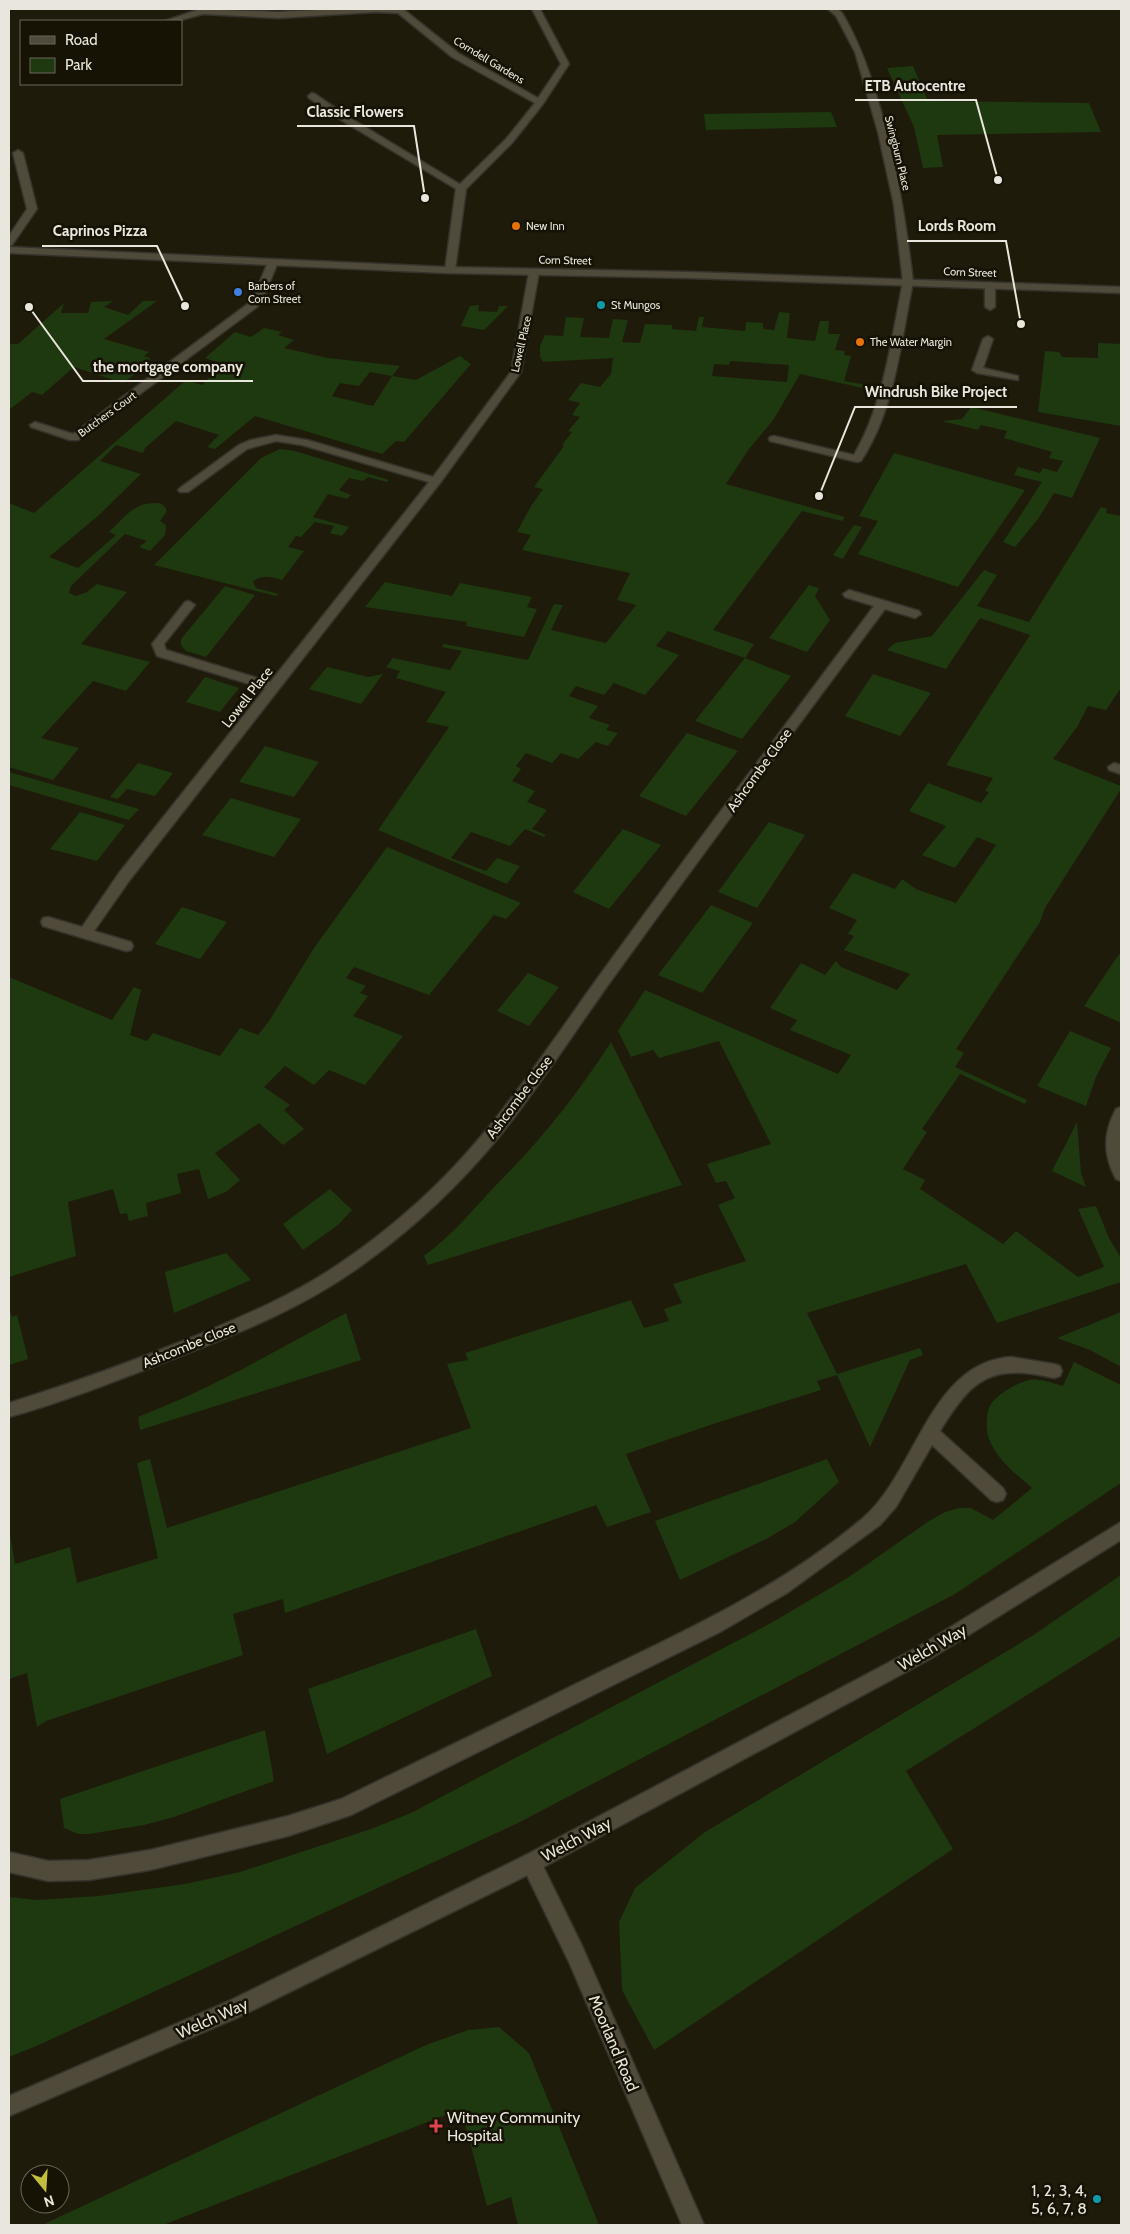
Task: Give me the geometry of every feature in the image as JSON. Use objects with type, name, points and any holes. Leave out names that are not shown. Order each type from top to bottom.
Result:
[{"type":"street","name":"Corndell Gardens","points":[[173,20],[203,11],[278,15],[375,9],[400,11],[455,55],[540,102]]},
{"type":"street","points":[[450,270],[461,188],[509,141],[540,102],[565,64],[536,9]]},
{"type":"street","name":"Swingburn Place","points":[[774,439],[857,459],[870,437],[889,377],[908,282],[900,205],[883,132],[859,52],[839,16],[832,9]]},
{"type":"street","points":[[312,96],[344,118],[461,188]]},
{"type":"street","points":[[9,243],[32,210],[18,153]]},
{"type":"street","name":"Corn Street","points":[[9,250],[450,270],[908,282],[1121,290]]},
{"type":"street","name":"Butchers Court","points":[[35,425],[74,438],[253,306],[273,262]]},
{"type":"street","name":"Lowell Place","points":[[85,934],[124,877],[436,481],[516,372],[534,272]]},
{"type":"street","points":[[990,285],[990,307]]},
{"type":"street","points":[[988,339],[977,370],[1014,378]]},
{"type":"street","points":[[184,490],[243,447],[255,442],[276,438],[296,440],[436,481]]},
{"type":"street","points":[[849,594],[915,614]]},
{"type":"street","name":"Ashcombe Close","points":[[9,1410],[145,1363],[252,1320],[316,1288],[366,1254],[454,1178],[493,1133],[882,604]]},
{"type":"street","points":[[189,605],[158,644],[160,653],[273,687]]},
{"type":"street","points":[[48,922],[126,946]]},
{"type":"street","points":[[1121,1113],[1114,1130],[1113,1141],[1114,1156],[1121,1175]]},
{"type":"street","points":[[9,1862],[48,1871],[89,1870],[150,1860],[288,1826],[344,1808],[714,1626],[762,1599],[819,1561],[875,1519],[899,1487],[942,1413],[968,1380],[998,1366],[1015,1364],[1054,1371]]},
{"type":"street","points":[[931,1433],[997,1494]]},
{"type":"street","name":"Welch Way","points":[[9,2106],[234,2009],[530,1864],[924,1653],[1121,1530]]},
{"type":"street","name":"Moorland Road","points":[[530,1864],[576,1956],[693,2225]]},
{"type":"green space","points":[[913,66],[928,101],[1089,103],[1101,132],[937,135],[943,167],[923,168],[914,127],[887,68]]},
{"type":"green space","points":[[831,112],[837,127],[706,130],[704,114]]},
{"type":"green space","points":[[113,301],[104,307],[128,315],[143,301],[157,301],[104,339],[149,352],[144,356],[150,358],[148,364],[123,383],[74,367],[42,395],[32,392],[9,410],[9,344],[18,344],[64,303],[61,313],[88,313],[91,302]]},
{"type":"green space","points":[[479,305],[478,311],[497,312],[499,306],[508,306],[484,330],[461,326],[470,306]]},
{"type":"green space","points":[[779,312],[790,313],[787,338],[815,341],[820,321],[829,321],[828,334],[840,334],[835,350],[845,351],[844,355],[851,356],[844,381],[873,386],[876,391],[800,374],[774,419],[749,449],[726,484],[845,517],[842,521],[802,511],[713,630],[754,644],[745,658],[668,631],[656,646],[679,655],[645,695],[614,683],[604,695],[576,686],[569,696],[598,706],[589,718],[610,725],[606,730],[618,733],[608,746],[596,742],[578,759],[561,753],[552,763],[526,753],[516,766],[521,769],[512,781],[535,791],[527,802],[547,810],[532,829],[546,835],[544,837],[525,829],[510,846],[471,832],[451,858],[486,871],[497,858],[520,866],[507,884],[378,830],[449,727],[426,722],[446,692],[396,678],[400,671],[386,667],[393,658],[450,670],[462,651],[442,647],[444,644],[528,660],[554,604],[563,605],[551,630],[606,643],[636,605],[617,600],[630,573],[522,550],[531,535],[517,532],[543,489],[534,487],[564,446],[562,445],[572,432],[568,431],[580,417],[572,415],[580,403],[568,400],[581,383],[600,387],[611,374],[613,358],[543,362],[540,357],[540,346],[545,335],[563,336],[566,317],[584,318],[580,337],[609,338],[613,319],[628,320],[622,342],[640,343],[645,324],[672,325],[672,329],[696,331],[699,317],[704,317],[702,327],[745,331],[746,322],[763,323],[763,329],[774,330]],"holes":[[[730,361],[789,365],[787,382],[712,376],[714,364],[729,365]]]},
{"type":"green space","points":[[264,328],[282,332],[278,335],[294,340],[284,348],[328,358],[400,366],[392,376],[416,380],[460,356],[471,364],[404,442],[396,441],[382,454],[255,416],[215,449],[207,447],[219,435],[176,421],[145,448],[143,453],[116,445],[100,461],[141,474],[99,515],[49,557],[78,568],[116,535],[109,532],[129,512],[147,504],[157,503],[164,506],[167,511],[160,521],[166,525],[165,535],[150,551],[139,547],[147,541],[125,534],[71,586],[69,593],[76,596],[87,592],[97,584],[127,592],[81,644],[150,662],[126,691],[93,681],[41,738],[79,748],[53,780],[9,767],[9,503],[34,513],[186,380],[202,385],[223,364],[205,358],[235,332],[251,337]],"holes":[[[370,372],[392,376],[373,406],[332,396],[340,383],[359,386]]]},
{"type":"green space","points":[[1098,343],[1121,344],[1121,426],[1038,412],[1045,351],[1059,352],[1062,357],[1098,358]]},
{"type":"green space","points":[[971,407],[1100,438],[1072,498],[1054,493],[1038,519],[1015,547],[1003,542],[1042,482],[1014,475],[1018,467],[1040,473],[1043,468],[1057,472],[1063,461],[1049,458],[1052,452],[1004,438],[1007,431],[981,425],[978,430],[942,421],[962,419]]},
{"type":"green space","points":[[280,449],[295,451],[389,480],[387,482],[368,477],[363,481],[349,478],[339,490],[351,495],[347,499],[328,494],[313,517],[349,527],[342,536],[330,533],[334,526],[315,522],[301,537],[296,536],[288,547],[304,551],[282,580],[263,577],[253,582],[256,588],[279,594],[276,596],[154,565],[261,458]]},
{"type":"green space","points":[[894,453],[1025,490],[958,587],[858,554],[878,521],[859,516]]},
{"type":"green space","points":[[1101,507],[1107,509],[1106,513],[1121,516],[1121,688],[1106,710],[1088,706],[1077,727],[1053,759],[1121,786],[1121,789],[1045,908],[1040,922],[956,1049],[964,1053],[955,1067],[1027,1100],[1025,1104],[960,1074],[922,1129],[927,1132],[903,1169],[925,1180],[920,1189],[1003,1244],[1016,1231],[1078,1277],[1104,1267],[1078,1209],[1096,1206],[1109,1238],[1121,1258],[1121,1282],[997,1323],[966,1264],[807,1313],[837,1374],[920,1348],[923,1355],[910,1360],[870,1447],[837,1375],[817,1381],[821,1390],[626,1454],[651,1512],[607,1527],[596,1505],[285,1613],[283,1599],[233,1614],[243,1655],[46,1721],[37,1727],[27,1673],[9,1679],[9,1528],[15,1564],[70,1547],[77,1583],[158,1558],[137,1463],[150,1459],[167,1528],[471,1428],[447,1364],[468,1360],[465,1353],[631,1300],[644,1328],[669,1321],[664,1309],[682,1303],[673,1284],[746,1261],[718,1205],[735,1198],[726,1181],[716,1183],[707,1164],[771,1144],[719,1041],[659,1058],[653,1050],[631,1057],[618,1031],[645,990],[838,1074],[851,1055],[790,1030],[797,1020],[770,1008],[801,963],[825,975],[836,961],[841,967],[897,990],[910,974],[844,950],[854,936],[848,934],[857,920],[829,908],[853,873],[895,889],[902,879],[916,889],[956,903],[996,845],[977,837],[955,868],[922,855],[946,826],[909,811],[928,783],[981,803],[989,792],[985,791],[993,778],[946,765],[1030,635],[980,618],[946,669],[887,650],[895,643],[932,636],[984,570],[997,575],[977,606],[1029,622]]},
{"type":"green space","points":[[854,525],[862,527],[843,559],[833,555]]},
{"type":"green space","points":[[385,582],[452,596],[460,583],[532,597],[527,607],[537,609],[524,637],[466,626],[467,622],[365,607]]},
{"type":"green space","points":[[809,585],[819,588],[815,596],[830,620],[807,652],[769,638]]},
{"type":"green space","points":[[225,586],[255,595],[206,657],[186,651],[181,645],[181,639]]},
{"type":"green space","points":[[745,658],[791,676],[742,739],[695,721]]},
{"type":"green space","points":[[327,667],[368,677],[383,674],[361,704],[309,689]]},
{"type":"green space","points":[[873,674],[931,693],[900,736],[845,716]]},
{"type":"green space","points":[[205,677],[239,688],[220,712],[186,702]]},
{"type":"green space","points":[[687,733],[738,751],[686,816],[639,796]]},
{"type":"green space","points":[[265,746],[319,762],[294,797],[239,782]]},
{"type":"green space","points":[[138,763],[173,773],[155,796],[127,789],[118,799],[110,797]]},
{"type":"green space","points":[[9,772],[139,809],[129,820],[9,785]]},
{"type":"green space","points":[[231,798],[301,819],[274,857],[202,835]]},
{"type":"green space","points":[[80,812],[125,825],[97,861],[50,849]]},
{"type":"green space","points":[[769,822],[805,835],[757,908],[718,892]]},
{"type":"green space","points":[[623,829],[661,845],[609,909],[573,892]]},
{"type":"green space","points":[[387,847],[521,903],[506,919],[494,915],[429,995],[354,967],[346,978],[366,986],[360,993],[368,996],[353,1016],[403,1036],[365,1085],[329,1070],[314,1085],[285,1066],[264,1087],[290,1105],[284,1110],[304,1129],[283,1145],[259,1123],[215,1153],[240,1180],[226,1192],[208,1199],[199,1169],[177,1174],[181,1193],[146,1203],[148,1216],[129,1221],[127,1213],[120,1214],[113,1189],[68,1202],[76,1256],[9,1277],[9,977],[112,1020],[134,987],[141,990],[130,1035],[147,1041],[153,1033],[220,1056],[240,1028],[258,1035],[269,1021],[314,948]]},
{"type":"green space","points":[[711,905],[753,923],[702,993],[658,975]]},
{"type":"green space","points":[[182,907],[227,922],[200,959],[155,944]]},
{"type":"green space","points":[[1119,954],[1121,955],[1121,1023],[1084,1006]]},
{"type":"green space","points":[[528,973],[559,987],[529,1026],[497,1011]]},
{"type":"green space","points":[[1070,1031],[1111,1048],[1096,1077],[1086,1106],[1037,1086]]},
{"type":"green space","points":[[611,1042],[682,1185],[428,1265],[424,1256],[454,1230],[531,1149],[573,1097]]},
{"type":"green space","points":[[1077,1122],[1081,1173],[1086,1187],[1052,1171]]},
{"type":"green space","points":[[330,1189],[352,1210],[338,1225],[303,1250],[283,1224]]},
{"type":"green space","points":[[226,1253],[251,1280],[174,1313],[165,1272]]},
{"type":"green space","points":[[9,1306],[12,1317],[17,1315],[28,1359],[9,1365]]},
{"type":"green space","points":[[1121,1312],[1121,1367],[1090,1350],[1057,1338]]},
{"type":"green space","points":[[346,1313],[361,1360],[140,1430],[138,1417],[186,1397],[239,1371]]},
{"type":"green space","points":[[1074,1362],[1121,1385],[1121,1483],[955,1594],[518,1823],[41,2044],[9,2057],[9,1897],[37,1900],[99,1896],[185,1884],[240,1872],[371,1829],[411,1813],[771,1623],[849,1577],[929,1521],[945,1512],[959,1508],[971,1508],[993,1520],[1032,1488],[1007,1466],[992,1447],[987,1428],[987,1415],[991,1403],[1006,1391],[1029,1380],[1042,1380],[1063,1386]]},
{"type":"green space","points":[[827,1459],[839,1482],[795,1522],[768,1538],[680,1580],[655,1521]]},
{"type":"green space","points":[[1121,1575],[1121,1636],[906,1771],[953,1849],[654,2050],[622,1990],[619,1922],[635,1888],[705,1832],[1032,1636]]},
{"type":"green space","points":[[476,1629],[492,1676],[327,1754],[308,1689]]},
{"type":"green space","points":[[265,1730],[274,1781],[174,1817],[144,1825],[89,1834],[78,1834],[64,1828],[60,1799]]},
{"type":"green space","points":[[499,2027],[529,2053],[599,2225],[518,2225],[511,2197],[487,2206],[461,2109],[163,2225],[42,2225],[65,2214],[70,2214],[70,2212],[426,2045],[468,2030]]},
{"type":"place","name":"ETB Autocentre","points":[[998,180]]},
{"type":"place","name":"Classic Flowers","points":[[425,198]]},
{"type":"place","name":"New Inn","points":[[516,226]]},
{"type":"place","name":"Barbers of Corn Street","points":[[238,292]]},
{"type":"place","name":"St Mungos","points":[[601,305]]},
{"type":"place","name":"Caprinos Pizza","points":[[185,306]]},
{"type":"place","name":"the mortgage company","points":[[29,307]]},
{"type":"place","name":"Lords Room","points":[[1021,324]]},
{"type":"place","name":"The Water Margin","points":[[860,342]]},
{"type":"place","name":"Windrush Bike Project","points":[[819,496]]},
{"type":"place","name":"Witney Community Hospital","points":[[436,2126]]},
{"type":"place","name":"1, 2, 3, 4, 5, 6, 7, 8","points":[[1097,2199]]}]
